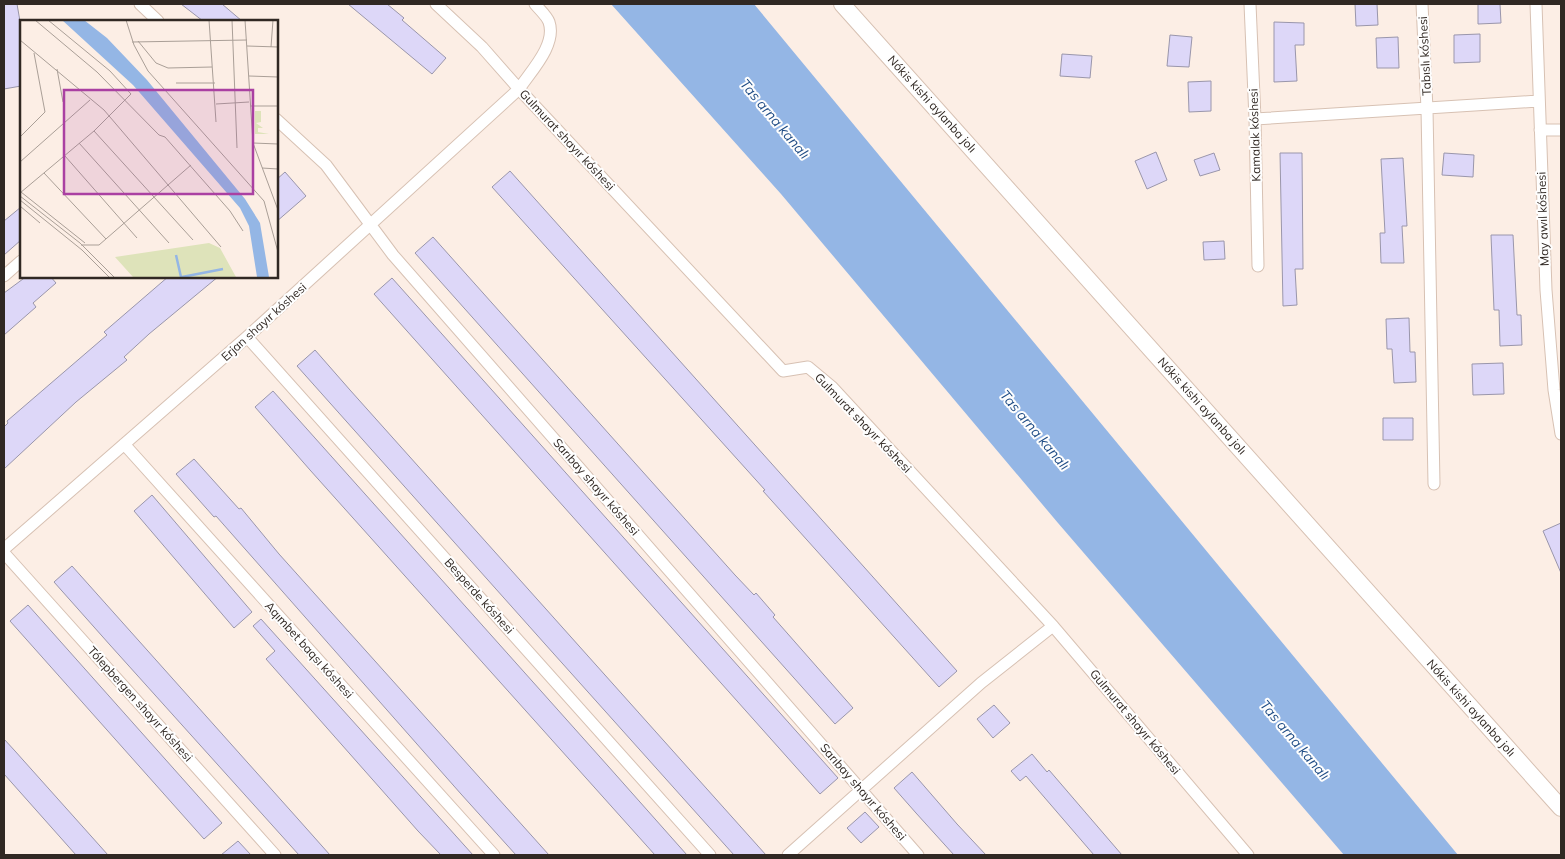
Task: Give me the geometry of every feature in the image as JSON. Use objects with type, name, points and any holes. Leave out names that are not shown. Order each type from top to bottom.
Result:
[{"type":"main road","name":"Nókis kishi aylanba jolı","points":[[842,4],[1561,808]]},
{"type":"street","points":[[140,4],[157,20]]},
{"type":"street","name":"Gulmurat shayır kóshesi","points":[[436,4],[482,47],[783,371],[808,367],[832,388],[1053,626],[1248,855]]},
{"type":"street","name":"Erjan shayır kóshesi","points":[[4,551],[247,337],[519,89],[542,56],[550,32],[549,22],[535,4]]},
{"type":"street","name":"Kamalak kóshesi","points":[[1250,4],[1258,266]]},
{"type":"street","name":"Tabıslı kóshesi","points":[[1422,4],[1427,109],[1434,484]]},
{"type":"street","name":"May awıl kóshesi","points":[[1536,4],[1546,290],[1554,390],[1561,434]]},
{"type":"street","points":[[1255,119],[1427,109],[1538,100]]},
{"type":"street","name":"Sarıbay shayır kóshesi","points":[[278,121],[326,165],[393,255],[918,855]]},
{"type":"street","points":[[1540,130],[1561,130]]},
{"type":"street","points":[[4,276],[20,261]]},
{"type":"street","name":"Besperde kóshesi","points":[[247,337],[710,855]]},
{"type":"street","name":"Aqımbet baqsı kóshesi","points":[[124,444],[494,855]]},
{"type":"street","name":"Tólepbergen shayır kóshesi","points":[[4,551],[276,855]]},
{"type":"street","points":[[788,855],[981,683],[1053,626]]},
{"type":"water","name":"Tas arna kanalı","points":[[611,4],[754,4],[1458,855],[1344,855],[1058,523],[781,194]]},
{"type":"building","points":[[4,4],[17,4],[20,21],[20,86],[4,89]]},
{"type":"building","points":[[181,4],[222,4],[241,20],[202,20]]},
{"type":"building","points":[[348,4],[387,4],[404,18],[402,20],[446,58],[432,74]]},
{"type":"building","points":[[1355,4],[1377,4],[1378,25],[1356,26]]},
{"type":"building","points":[[1478,4],[1500,4],[1501,23],[1478,24]]},
{"type":"building","points":[[1274,22],[1304,23],[1304,45],[1295,45],[1297,81],[1274,82]]},
{"type":"building","points":[[1480,34],[1480,62],[1454,63],[1454,35]]},
{"type":"building","points":[[1170,35],[1192,37],[1189,67],[1167,66]]},
{"type":"building","points":[[1398,37],[1399,68],[1377,68],[1376,38]]},
{"type":"building","points":[[1062,54],[1092,56],[1090,78],[1060,76]]},
{"type":"building","points":[[1211,81],[1211,111],[1189,112],[1188,82]]},
{"type":"building","points":[[1156,152],[1167,180],[1147,189],[1135,161]]},
{"type":"building","points":[[1214,153],[1220,170],[1200,176],[1194,160]]},
{"type":"building","points":[[1280,153],[1302,153],[1303,269],[1295,269],[1297,305],[1283,306]]},
{"type":"building","points":[[1444,153],[1474,155],[1473,177],[1442,175]]},
{"type":"building","points":[[1403,158],[1407,226],[1402,226],[1404,263],[1381,263],[1380,233],[1385,233],[1381,159]]},
{"type":"building","points":[[510,171],[957,671],[939,687],[763,491],[765,490],[492,187]]},
{"type":"building","points":[[285,172],[306,196],[278,220],[278,178]]},
{"type":"building","points":[[20,208],[20,241],[4,255],[4,221]]},
{"type":"building","points":[[1491,235],[1513,235],[1517,315],[1521,315],[1522,345],[1500,346],[1499,310],[1494,310]]},
{"type":"building","points":[[433,237],[735,575],[754,595],[756,593],[775,615],[773,617],[853,708],[835,724],[415,253]]},
{"type":"building","points":[[1224,241],[1225,259],[1204,260],[1203,242]]},
{"type":"building","points":[[24,278],[52,278],[56,283],[33,303],[36,307],[4,335],[4,293]]},
{"type":"building","points":[[167,278],[217,278],[149,334],[124,357],[127,360],[76,402],[4,469],[4,427],[8,423],[7,421],[107,335],[104,332]]},
{"type":"building","points":[[392,278],[838,778],[820,794],[374,294]]},
{"type":"building","points":[[1409,318],[1410,352],[1415,352],[1416,382],[1394,383],[1392,349],[1387,349],[1386,319]]},
{"type":"building","points":[[315,350],[766,855],[734,855],[545,644],[297,366]]},
{"type":"building","points":[[1503,363],[1504,394],[1473,395],[1472,364]]},
{"type":"building","points":[[273,391],[687,855],[655,855],[310,470],[255,407]]},
{"type":"building","points":[[1383,418],[1413,418],[1413,440],[1383,440]]},
{"type":"building","points":[[194,459],[239,509],[241,508],[279,554],[549,855],[516,855],[461,794],[216,516],[214,517],[176,474]]},
{"type":"building","points":[[152,495],[252,612],[234,628],[134,511]]},
{"type":"building","points":[[1561,523],[1561,573],[1543,531]]},
{"type":"building","points":[[72,566],[330,855],[299,855],[110,645],[54,582]]},
{"type":"building","points":[[28,605],[222,823],[204,839],[10,621]]},
{"type":"building","points":[[261,619],[473,855],[441,855],[418,831],[266,659],[275,651],[253,626]]},
{"type":"building","points":[[994,705],[1010,723],[993,738],[977,719]]},
{"type":"building","points":[[4,739],[108,855],[76,855],[4,774]]},
{"type":"building","points":[[1032,754],[1047,772],[1049,770],[1122,855],[1094,855],[1026,776],[1020,781],[1011,771]]},
{"type":"building","points":[[912,772],[986,855],[954,855],[916,813],[894,788]]},
{"type":"building","points":[[865,812],[879,827],[861,843],[847,828]]},
{"type":"building","points":[[238,841],[251,855],[221,855]]}]
